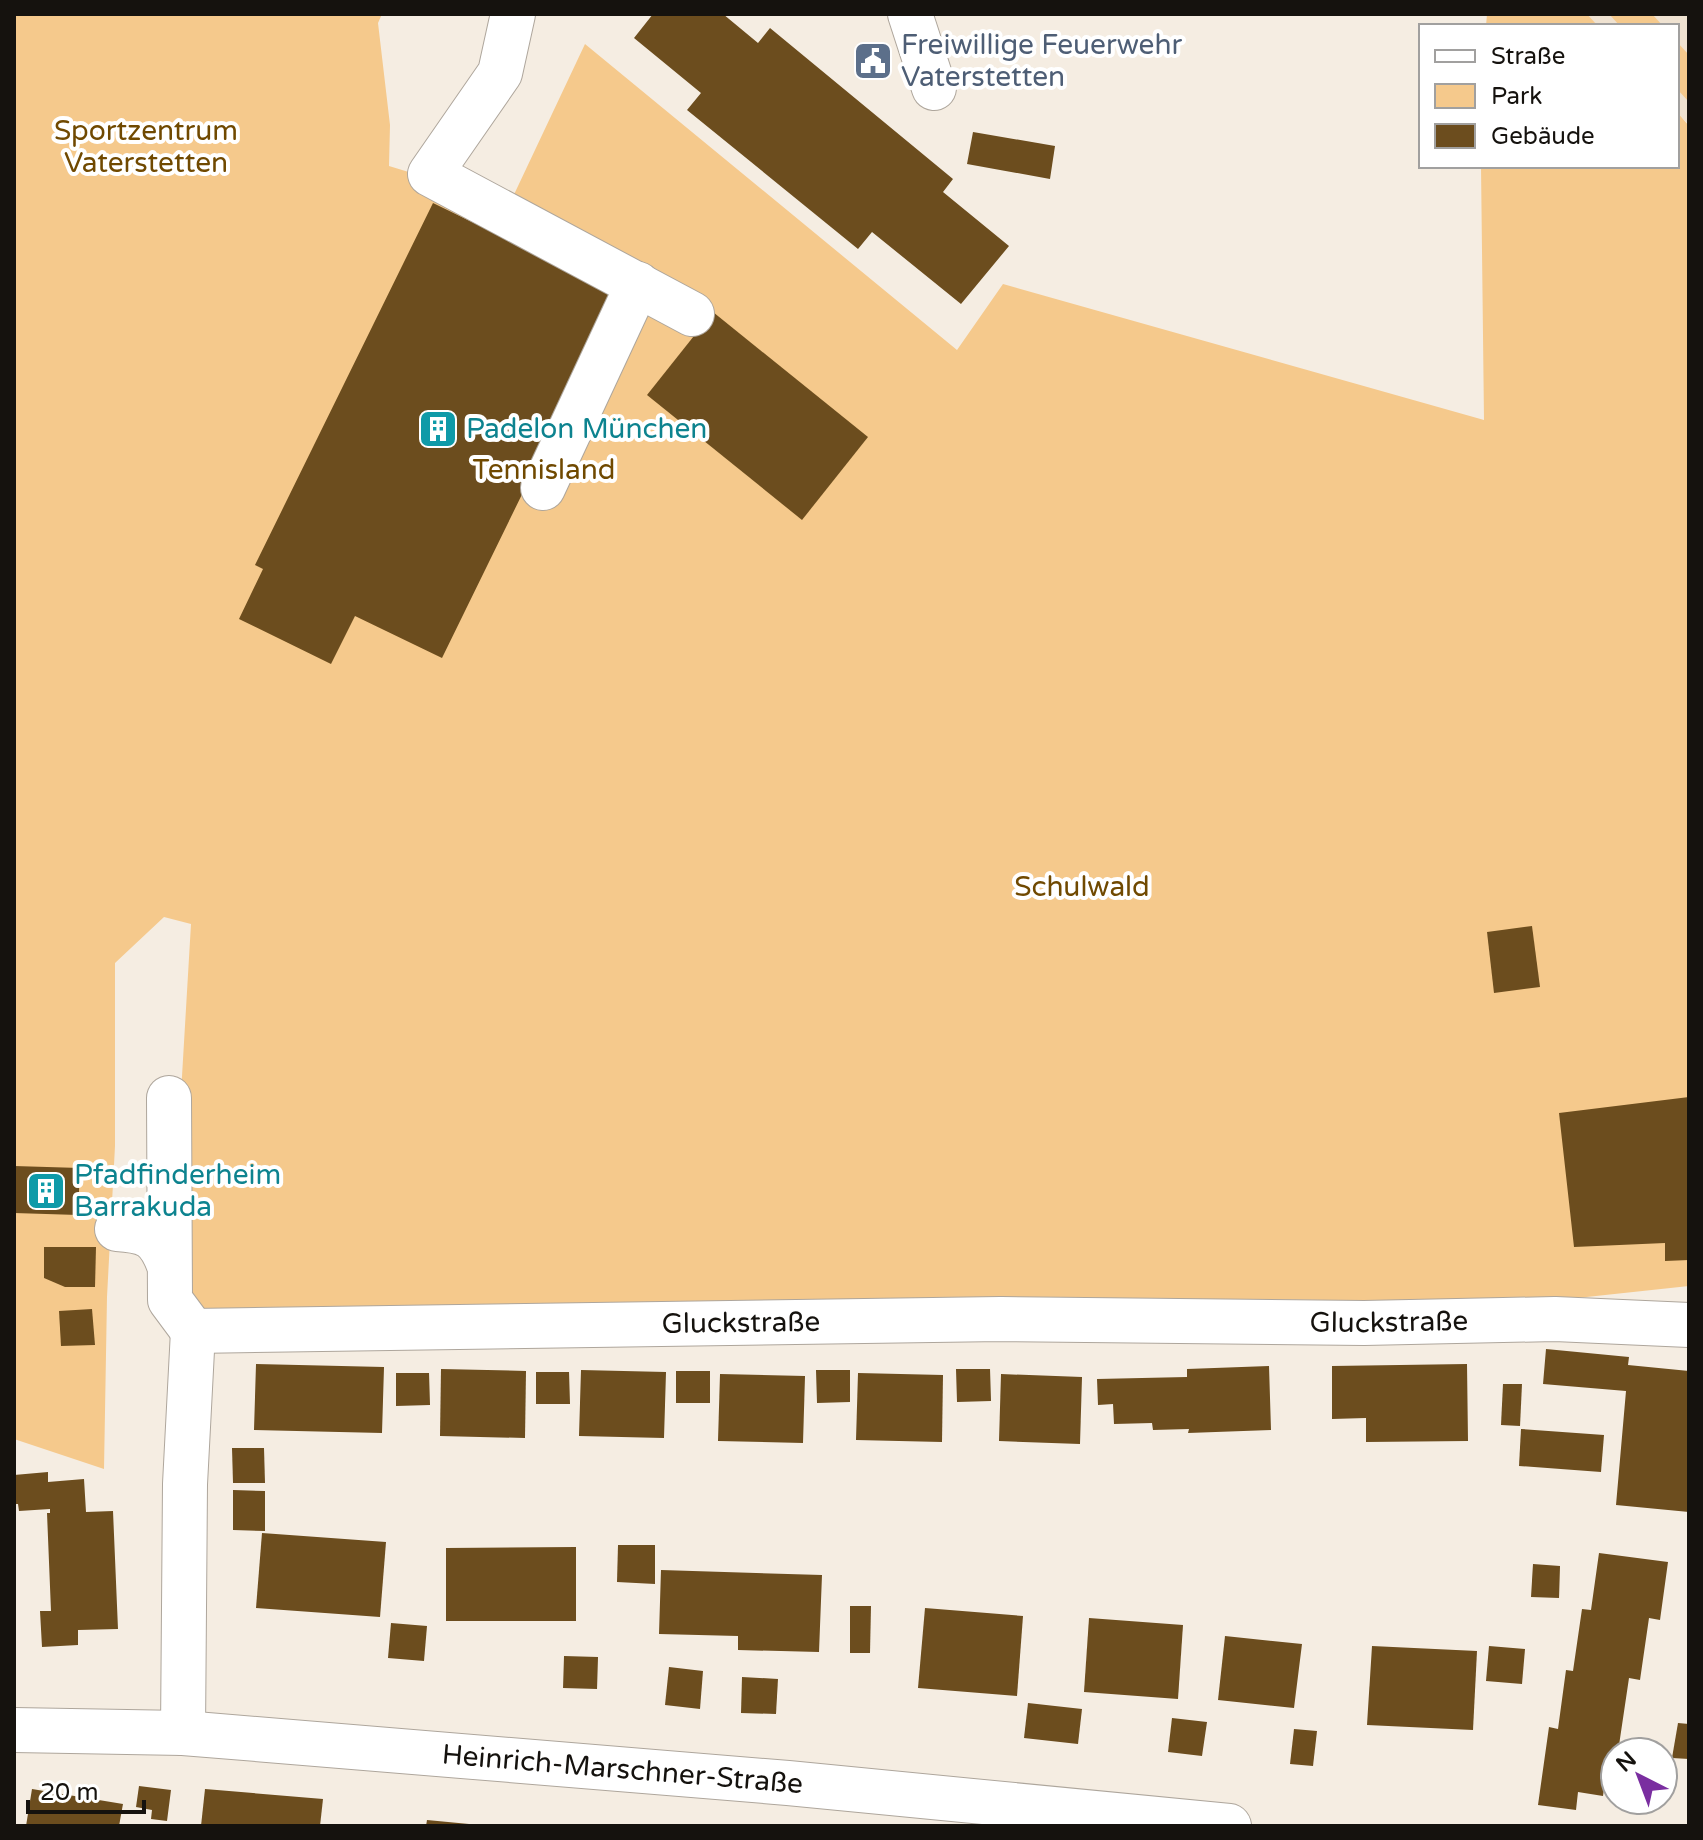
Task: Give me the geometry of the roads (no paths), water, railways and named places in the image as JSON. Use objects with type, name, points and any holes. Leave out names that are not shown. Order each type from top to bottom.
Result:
[{"type":"street","points":[[513,14],[500,73],[430,174],[692,314]]},
{"type":"street","points":[[910,14],[934,88]]},
{"type":"street","points":[[543,488],[638,284]]},
{"type":"street","points":[[169,1098],[170,1300],[193,1331],[185,1484],[183,1733]]},
{"type":"street","points":[[117,1229],[136,1230],[149,1235],[162,1246],[169,1265]]},
{"type":"street","name":"Gluckstraße","points":[[193,1331],[1001,1319],[1364,1323],[1555,1319],[1689,1325]]},
{"type":"street","name":"Heinrich-Marschner-Straße","points":[[14,1730],[183,1733],[788,1783],[1229,1826]]},
{"type":"place","name":"Freiwillige Feuerwehr Vaterstetten","points":[[873,61]]},
{"type":"place","name":"Padelon München","points":[[438,429]]},
{"type":"place","name":"Pfadfinderheim Barrakuda","points":[[46,1191]]},
{"type":"park label","name":"Sportzentrum Vaterstetten","points":[[146,147]]},
{"type":"park label","name":"Tennisland","points":[[544,470]]},
{"type":"park label","name":"Schulwald","points":[[1082,887]]}]
